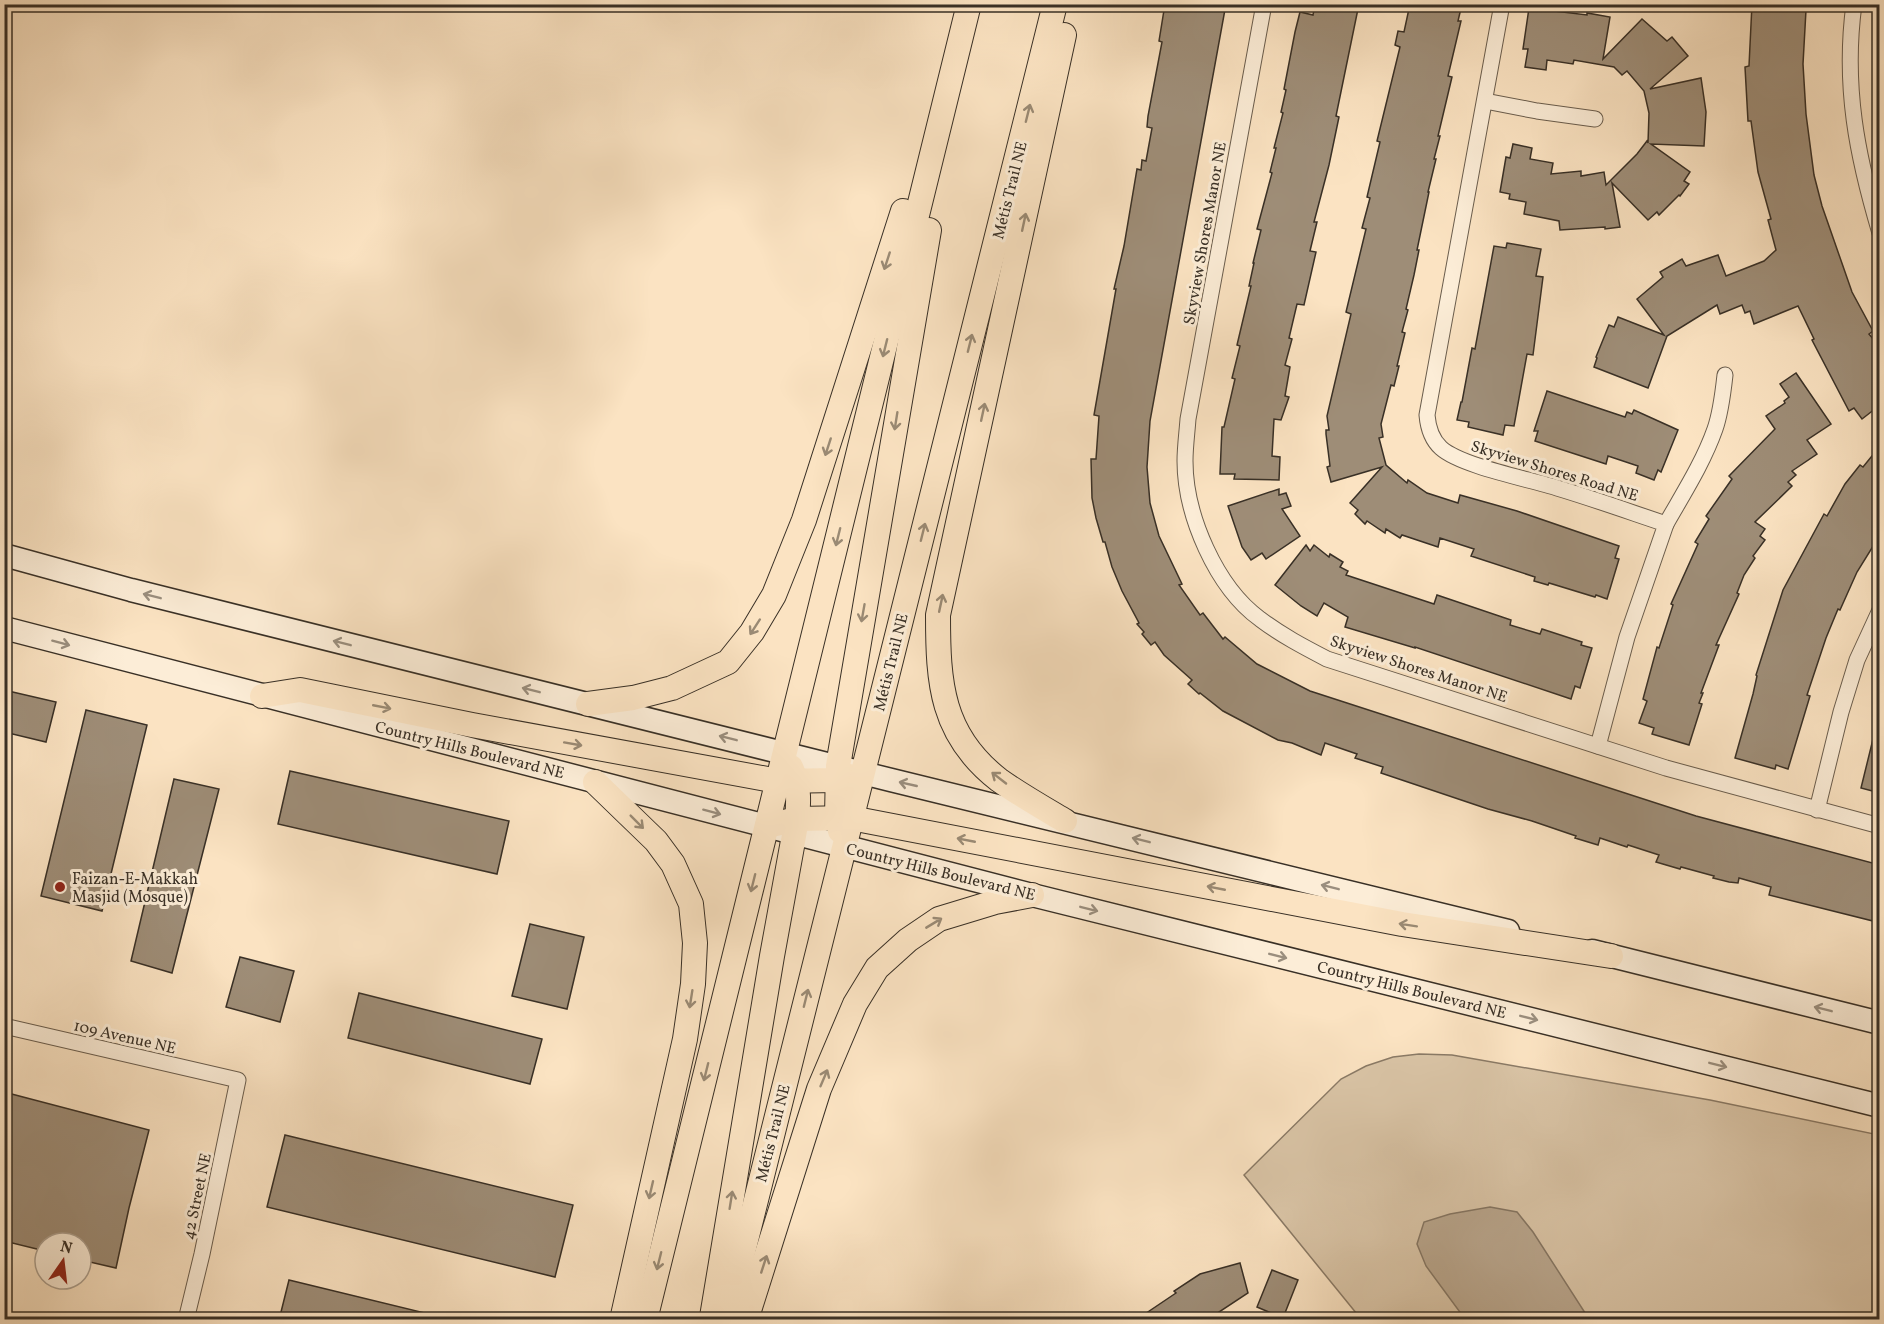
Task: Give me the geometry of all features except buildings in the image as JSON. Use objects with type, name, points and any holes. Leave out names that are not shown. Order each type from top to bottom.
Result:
[{"type":"main road","name":"Métis Trail NE","points":[[844,818],[862,772],[1055,4]]},
{"type":"main road","points":[[1065,821],[999,780],[962,741],[947,707],[938,665],[938,615],[1070,4]]},
{"type":"main road","points":[[711,1320],[796,826],[799,802],[788,781],[785,753],[969,5]]},
{"type":"main road","points":[[588,704],[633,698],[672,688],[728,662],[753,632],[774,595],[804,520],[969,5]]},
{"type":"main road","points":[[844,846],[844,818],[837,773],[942,159],[952,73]]},
{"type":"main road","points":[[4,555],[131,590],[785,753],[837,773]]},
{"type":"main road","name":"Country Hills Boulevard NE","points":[[4,628],[767,826]]},
{"type":"main road","points":[[262,696],[300,690],[472,725],[788,781],[837,773],[862,772],[1880,1023]]},
{"type":"main road","points":[[645,1320],[767,826],[788,781]]},
{"type":"main road","points":[[594,782],[656,841],[673,864],[691,904],[695,943],[693,984],[685,1039],[622,1320]]},
{"type":"main road","points":[[767,826],[796,826],[844,818],[1390,922],[1611,956]]},
{"type":"main road","name":"Country Hills Boulevard NE","points":[[796,826],[844,846],[1032,895],[1880,1106]]},
{"type":"main road","name":"Métis Trail NE","points":[[726,1320],[844,846]]},
{"type":"main road","points":[[746,1320],[819,1089],[855,1004],[877,968],[908,940],[939,919],[995,902],[1032,895]]},
{"type":"street","name":"Skyview Shores Manor NE","points":[[1264,4],[1188,419],[1185,462],[1191,505],[1205,546],[1230,590],[1258,618],[1290,640],[1328,659],[1598,746],[1817,810],[1880,826]]},
{"type":"street","name":"Skyview Shores Road NE","points":[[1502,4],[1427,415],[1431,433],[1441,447],[1456,458],[1558,488],[1666,524]]},
{"type":"street","points":[[1854,4],[1850,62],[1852,117],[1863,175],[1880,233]]},
{"type":"street","points":[[1485,101],[1537,111],[1595,118]]},
{"type":"street","points":[[1598,746],[1627,637],[1666,524],[1699,466],[1715,429],[1725,375]]},
{"type":"street","points":[[1817,810],[1841,712],[1857,660],[1880,610]]},
{"type":"street","name":"109 Avenue NE","points":[[4,1026],[238,1080]]},
{"type":"street","name":"42 Street NE","points":[[186,1320],[238,1080]]},
{"type":"shaded area","points":[[1419,1054],[1452,1055],[1710,1100],[1879,1135],[1879,1319],[1361,1319],[1244,1175],[1341,1079],[1366,1066],[1393,1057]]},
{"type":"shaded area","points":[[1490,1207],[1517,1212],[1533,1232],[1589,1319],[1465,1319],[1426,1266],[1417,1244],[1424,1222],[1450,1214]]},
{"type":"place","name":"Faizan-E-Makkah Masjid (Mosque)","points":[[60,887]]}]
